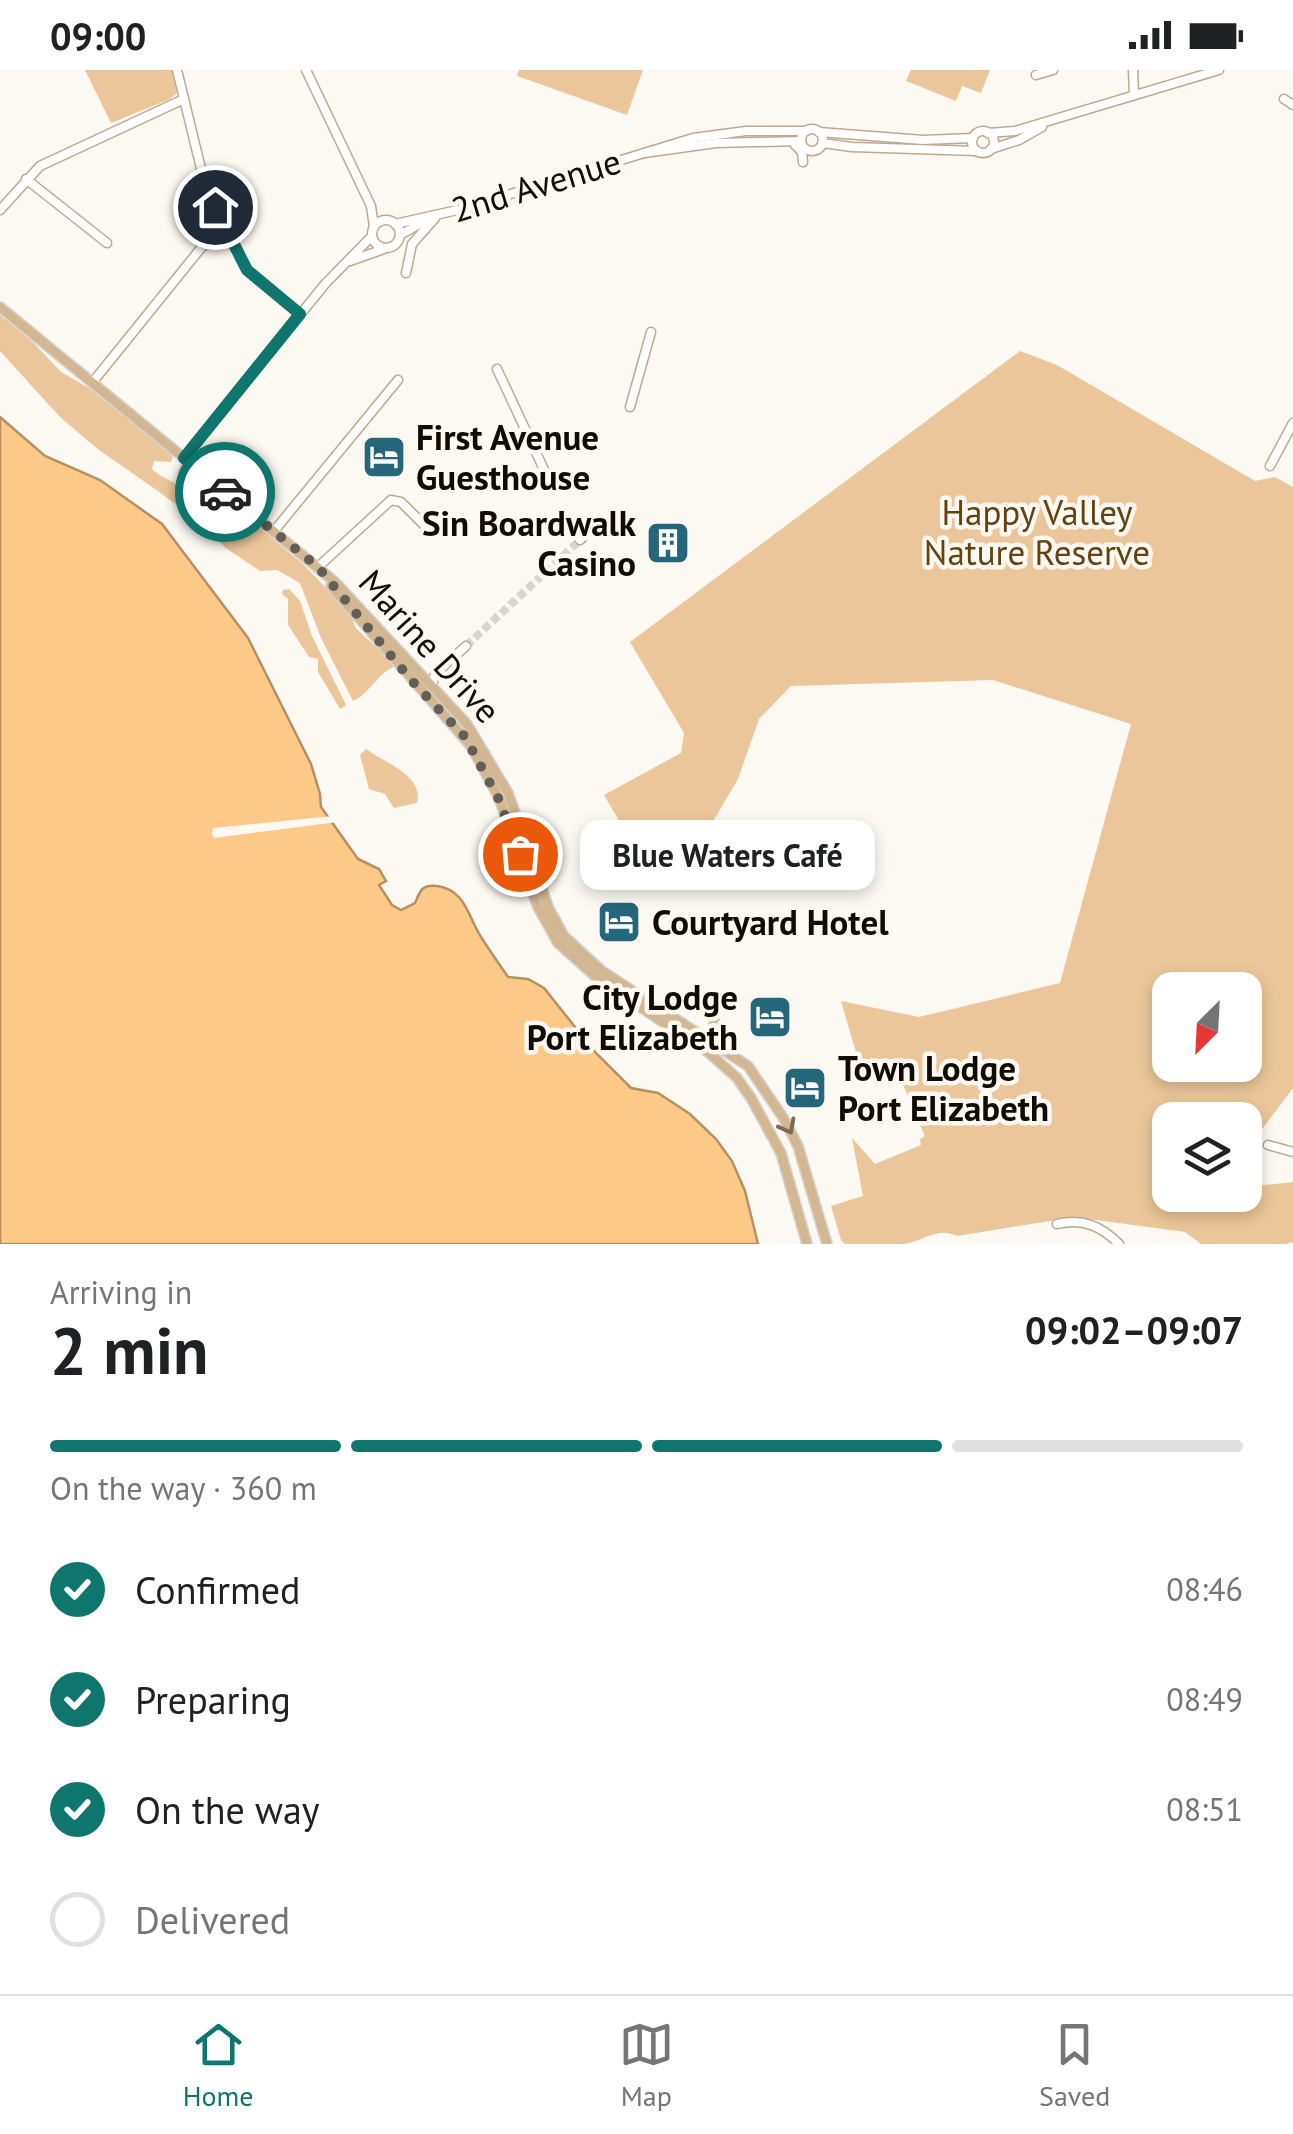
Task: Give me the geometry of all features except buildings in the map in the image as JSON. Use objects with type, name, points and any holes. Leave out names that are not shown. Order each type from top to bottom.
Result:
[{"type":"main road","name":"Marine Drive","points":[[0,307],[342,589],[477,737],[508,793],[550,910],[564,936],[602,970],[696,1037]]},
{"type":"main road","name":"Marine Drive","points":[[321,571],[471,746],[498,798],[538,907],[558,942],[597,978],[696,1037]]},
{"type":"main road","points":[[715,1011],[713,1031],[724,1048]]},
{"type":"main road","points":[[696,1037],[724,1048],[748,1066],[784,1118],[798,1146],[828,1244]]},
{"type":"main road","points":[[696,1037],[752,1098],[781,1153],[808,1244]]},
{"type":"street","points":[[176,70],[204,181],[225,227],[247,270],[300,314]]},
{"type":"street","points":[[306,70],[371,206],[378,246],[387,248]]},
{"type":"street","points":[[1036,75],[1053,70]]},
{"type":"street","points":[[1134,70],[1134,94]]},
{"type":"street","name":"2nd Avenue","points":[[391,222],[435,216],[640,154],[706,140],[806,131],[923,140],[973,138],[980,132],[1015,130],[1054,120],[1219,70]]},
{"type":"street","points":[[0,210],[40,166],[184,99]]},
{"type":"street","name":"2nd Avenue","points":[[706,140],[801,142],[812,151],[822,142],[984,153],[1019,140],[1054,120]]},
{"type":"street","points":[[801,142],[806,131]]},
{"type":"street","points":[[818,132],[822,142]]},
{"type":"street","points":[[988,133],[993,140],[991,150]]},
{"type":"street","points":[[973,138],[977,151]]},
{"type":"street","points":[[768,140],[794,144],[802,152],[803,162]]},
{"type":"street","points":[[26,179],[107,243]]},
{"type":"street","points":[[342,266],[397,244],[400,235],[371,206]]},
{"type":"street","points":[[406,274],[417,235],[435,216]]},
{"type":"street","name":"2nd Avenue","points":[[400,235],[435,216]]},
{"type":"street","points":[[184,458],[342,266],[373,231],[391,222]]},
{"type":"street","points":[[92,383],[201,248],[225,227]]},
{"type":"street","points":[[630,407],[651,332]]},
{"type":"street","points":[[497,369],[547,476]]},
{"type":"street","points":[[274,531],[398,380]]},
{"type":"street","points":[[1270,466],[1293,423]]},
{"type":"street","points":[[321,571],[394,499],[429,530]]},
{"type":"street","points":[[580,540],[592,528]]},
{"type":"street","points":[[432,684],[435,674],[466,646]]},
{"type":"street","points":[[1268,1144],[1293,1152]]},
{"type":"street","points":[[1057,1224],[1072,1221],[1101,1228],[1119,1244]]},
{"type":"green space","points":[[85,70],[172,70],[177,93],[111,123]]},
{"type":"green space","points":[[519,70],[643,70],[627,115],[517,76]]},
{"type":"green space","points":[[911,70],[990,70],[981,93],[962,86],[956,101],[906,81]]},
{"type":"green space","points":[[0,315],[61,372],[89,388],[169,452],[171,462],[154,461],[152,469],[175,484],[188,501],[196,502],[200,490],[178,472],[182,462],[305,566],[349,612],[356,628],[398,665],[353,701],[321,638],[300,583],[277,570],[260,571],[227,549],[196,519],[60,417],[0,351]]},
{"type":"green space","name":"Happy Valley Nature Reserve","points":[[1020,351],[1057,365],[1255,481],[1275,477],[1293,487],[1293,1088],[1262,1128],[1262,1102],[1152,1102],[1152,1212],[1262,1212],[1262,1185],[1293,1182],[1293,1242],[1201,1244],[1185,1232],[1074,1217],[957,1236],[935,1234],[903,1244],[845,1244],[841,1240],[831,1206],[863,1196],[852,1138],[875,1164],[921,1145],[920,1139],[925,1136],[899,1075],[891,1072],[865,1083],[841,1001],[919,1017],[1060,983],[1131,724],[993,680],[791,686],[759,719],[738,779],[689,862],[654,881],[604,795],[681,753],[684,733],[630,642]]},
{"type":"green space","points":[[289,589],[300,601],[312,636],[346,705],[340,709],[318,672],[318,659],[309,657],[288,625],[288,599],[282,594]]},
{"type":"green space","points":[[366,749],[409,777],[418,793],[417,803],[394,808],[385,794],[369,789],[360,755]]},
{"type":"shaded area","points":[[0,417],[45,456],[100,480],[162,524],[248,638],[311,764],[321,807],[358,859],[379,869],[386,881],[379,885],[392,905],[401,910],[415,903],[428,886],[454,893],[508,977],[528,979],[544,988],[595,1052],[631,1088],[658,1093],[690,1114],[716,1139],[732,1161],[745,1191],[758,1244],[0,1244]]},
{"type":"pier","points":[[333,816],[337,822],[214,838],[212,833],[213,828]]},
{"type":"tunnel","points":[[466,646],[580,540]]},
{"type":"way so far","points":[[225,492],[318,567],[411,680],[465,737],[498,798],[520,854]]},
{"type":"place","name":"First Avenue Guesthouse","points":[[384,457]]},
{"type":"place","name":"Sin Boardwalk Casino","points":[[668,543]]},
{"type":"place","name":"Blue Waters Café","points":[[520,854]]},
{"type":"place","name":"Courtyard Hotel","points":[[619,922]]},
{"type":"place","name":"City Lodge Port Elizabeth","points":[[770,1017]]},
{"type":"place","name":"Town Lodge Port Elizabeth","points":[[805,1088]]},
{"type":"route","points":[[215,207],[247,270],[300,314],[184,458],[225,492]]}]
